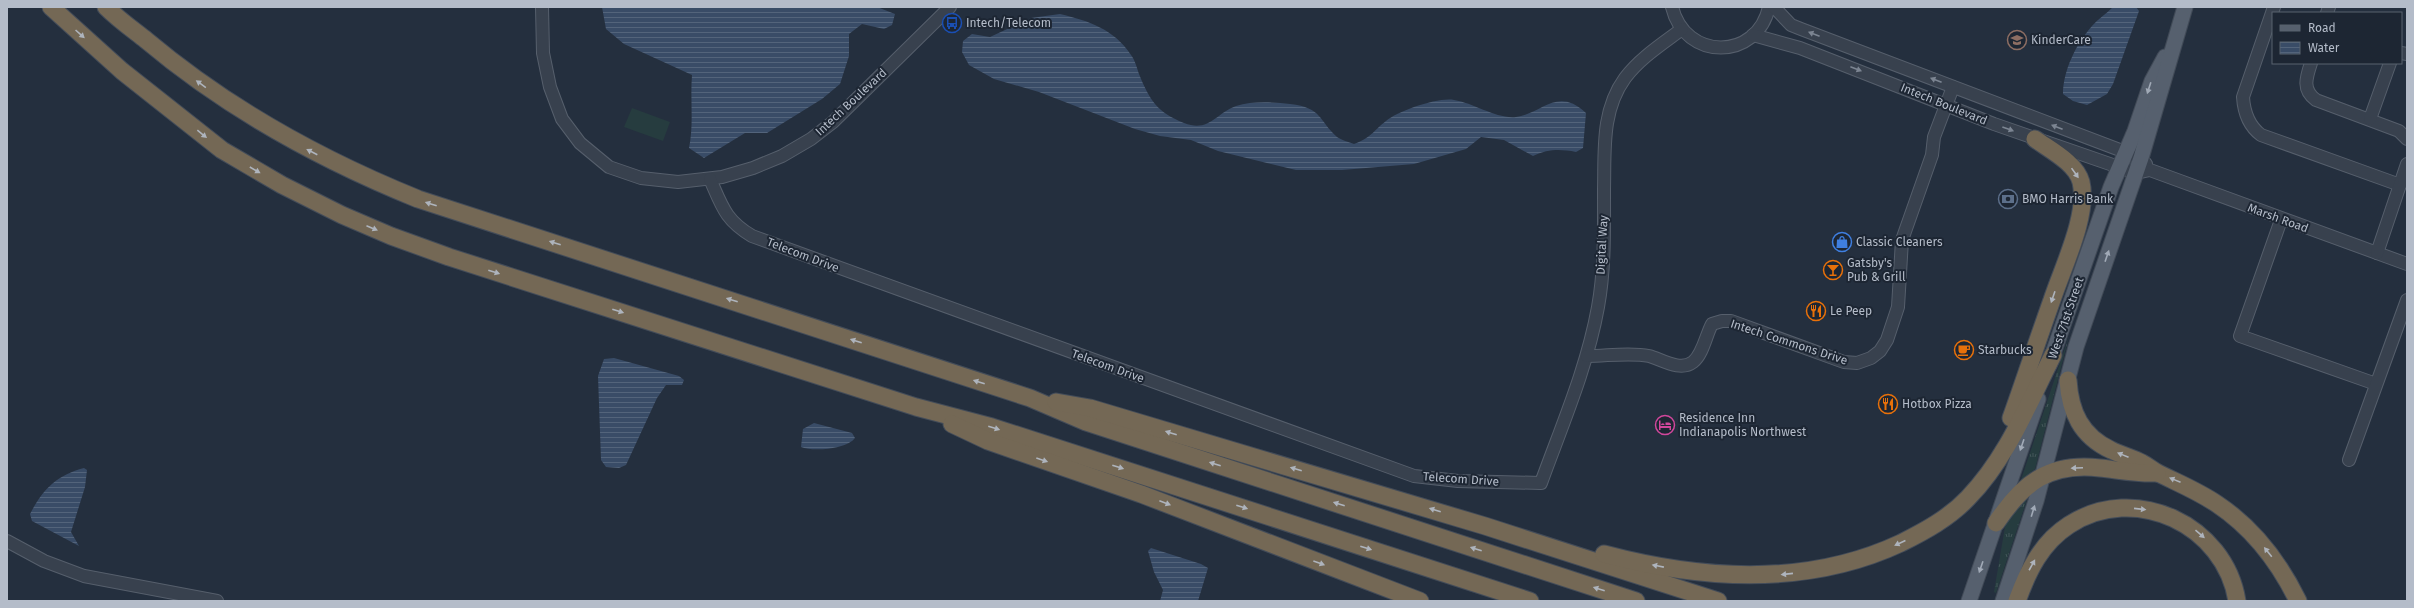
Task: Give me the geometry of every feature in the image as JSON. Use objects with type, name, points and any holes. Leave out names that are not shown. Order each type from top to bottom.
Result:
[{"type":"highway","points":[[51,7],[122,71],[222,150],[282,185],[342,215],[390,236],[449,257],[916,407],[992,427],[1530,601]]},
{"type":"highway","points":[[106,7],[175,65],[234,107],[308,150],[359,175],[418,199],[1030,398],[1086,422],[1636,601]]},
{"type":"highway","points":[[1919,534],[1965,491],[1988,463],[2001,441],[2011,419],[2074,237],[2081,205],[2081,182],[2064,160],[2035,139]]},
{"type":"highway","points":[[1485,526],[1541,536],[1639,562],[1691,572],[1754,576],[1843,565],[1871,556],[1919,534],[1957,509],[1992,470],[2007,446],[2053,355]]},
{"type":"highway","points":[[2068,380],[2072,408],[2085,432],[2101,445],[2142,463],[2157,473],[2181,482],[2200,493],[2240,522],[2279,565],[2298,601]]},
{"type":"highway","points":[[1030,398],[1090,408],[1485,526],[1718,601]]},
{"type":"highway","points":[[916,407],[988,441],[1148,497],[1420,601]]},
{"type":"highway","points":[[1996,523],[2013,498],[2042,476],[2064,468],[2083,467],[2136,474],[2157,473]]},
{"type":"highway","points":[[2017,601],[2032,564],[2039,552],[2058,533],[2082,518],[2110,509],[2125,508],[2167,515],[2180,520],[2203,537],[2222,559],[2234,586],[2237,601]]},
{"type":"main road","name":"West 71st Street","points":[[2003,601],[2024,539],[2076,347],[2143,171],[2141,158],[2164,85],[2174,41],[2185,7]]},
{"type":"main road","name":"West 71st Street","points":[[1969,601],[2119,167],[2152,81],[2174,41]]},
{"type":"street","name":"Intech Boulevard","points":[[542,7],[543,53],[550,87],[562,119],[580,143],[609,167],[641,178],[667,182],[710,179],[753,168],[782,156],[811,139],[833,122],[950,7]]},
{"type":"street","points":[[1672,7],[1682,28],[1696,41],[1714,47],[1733,46],[1753,35],[1764,22],[1768,7]]},
{"type":"street","name":"Intech Boulevard","points":[[1774,7],[1791,25],[2141,158]]},
{"type":"street","points":[[2272,13],[2244,98],[2244,107],[2251,125],[2261,135],[2400,185]]},
{"type":"street","name":"Digital Way","points":[[1541,483],[1587,356],[1598,306],[1602,273],[1604,136],[1610,108],[1628,74],[1639,62],[1682,28]]},
{"type":"street","name":"Intech Boulevard","points":[[1753,35],[1800,48],[2035,139],[2119,167],[2143,171]]},
{"type":"street","points":[[2311,64],[2305,82],[2310,95],[2316,100],[2399,131],[2407,139]]},
{"type":"street","points":[[2370,119],[2390,64]]},
{"type":"street","name":"Intech Commons Drive","points":[[1587,356],[1648,356],[1671,364],[1686,364],[1692,362],[1698,355],[1712,324],[1722,320],[1731,321],[1844,362],[1862,362],[1876,355],[1887,340],[1898,307],[1902,240],[1932,155],[1934,137],[1953,87]]},
{"type":"street","points":[[2376,253],[2407,164]]},
{"type":"street","name":"Marsh Road","points":[[2143,171],[2407,264]]},
{"type":"street","name":"Telecom Drive","points":[[710,179],[724,213],[736,227],[752,236],[865,279],[1414,476],[1458,481],[1541,483]]},
{"type":"street","points":[[2281,220],[2240,336],[2376,384]]},
{"type":"street","points":[[2349,460],[2407,300]]},
{"type":"street","points":[[7,542],[44,561],[84,576],[217,601]]},
{"type":"green space","points":[[632,108],[670,122],[663,141],[624,127]]},
{"type":"green space","points":[[2069,336],[2035,469],[2021,481],[2021,480]]},
{"type":"green space","points":[[2028,496],[1996,593],[1994,592],[2005,527],[2009,518]]},
{"type":"water","points":[[602,7],[877,7],[895,14],[892,25],[884,29],[862,24],[849,34],[849,56],[840,84],[822,99],[767,133],[745,133],[704,158],[689,148],[691,130],[692,75],[624,44],[606,29]]},
{"type":"water","points":[[2113,7],[2136,7],[2139,11],[2113,84],[2107,94],[2087,105],[2073,101],[2063,94],[2065,76],[2068,67],[2076,49],[2086,33],[2094,23]]},
{"type":"water","points":[[1060,14],[1091,23],[1109,32],[1117,39],[1132,57],[1151,98],[1161,110],[1184,123],[1200,126],[1212,121],[1229,109],[1242,104],[1263,102],[1290,104],[1309,108],[1319,116],[1337,137],[1354,144],[1368,137],[1386,121],[1399,113],[1438,101],[1454,100],[1508,117],[1525,115],[1550,104],[1566,102],[1576,105],[1586,113],[1583,148],[1576,152],[1554,150],[1533,156],[1504,140],[1481,137],[1466,149],[1414,164],[1342,170],[1296,170],[1218,151],[1191,140],[1160,136],[1135,129],[1039,92],[994,79],[969,65],[962,52],[963,41],[972,34],[990,37],[1031,18]]},
{"type":"water","points":[[614,358],[679,376],[684,380],[682,385],[666,385],[657,398],[626,465],[619,468],[606,467],[601,460],[598,376],[604,359]]},
{"type":"water","points":[[814,423],[852,433],[855,438],[851,442],[838,447],[813,449],[801,447],[803,429]]},
{"type":"water","points":[[84,468],[87,470],[85,487],[71,532],[79,546],[32,521],[30,514],[40,497],[52,484],[58,479],[74,471]]},
{"type":"water","points":[[1151,548],[1201,564],[1208,568],[1198,601],[1160,601],[1163,590],[1154,572],[1148,551]]},
{"type":"place","name":"Intech/Telecom","points":[[952,23]]},
{"type":"place","name":"KinderCare","points":[[2017,40]]},
{"type":"place","name":"BMO Harris Bank","points":[[2008,199]]},
{"type":"place","name":"Classic Cleaners","points":[[1842,242]]},
{"type":"place","name":"Gatsby's Pub & Grill","points":[[1833,270]]},
{"type":"place","name":"Le Peep","points":[[1816,311]]},
{"type":"place","name":"Starbucks","points":[[1964,350]]},
{"type":"place","name":"Hotbox Pizza","points":[[1888,404]]},
{"type":"place","name":"Residence Inn Indianapolis Northwest","points":[[1665,425]]}]
